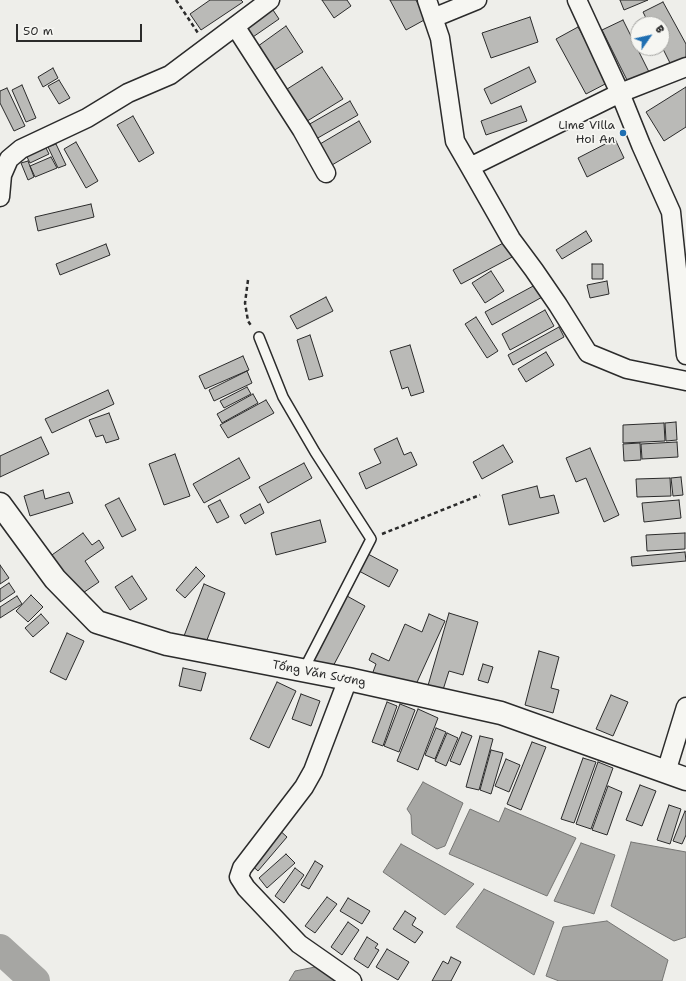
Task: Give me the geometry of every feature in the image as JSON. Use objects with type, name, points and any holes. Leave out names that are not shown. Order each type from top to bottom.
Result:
[{"type":"street","points":[[0,198],[2,175],[9,159],[21,149],[88,118],[128,93],[170,75],[270,0]]},
{"type":"street","points":[[427,0],[440,38],[455,141],[511,240],[534,270],[588,353],[627,369],[686,381]]},
{"type":"street","points":[[433,18],[477,0]]},
{"type":"street","points":[[577,0],[620,93],[671,212],[686,355]]},
{"type":"street","points":[[235,26],[302,130],[326,173]]},
{"type":"street","points":[[470,167],[620,93],[686,67]]},
{"type":"street","name":"Tống Văn Sương","points":[[0,504],[55,580],[97,622],[167,644],[348,680],[501,713],[676,776]]},
{"type":"street","points":[[348,680],[313,770],[304,787],[242,868],[239,877],[246,888],[299,944],[352,981]]},
{"type":"street","points":[[676,776],[686,707]]},
{"type":"lane","points":[[259,337],[283,397],[315,452],[371,539],[303,671]]},
{"type":"path","points":[[176,0],[207,46]]},
{"type":"path","points":[[248,280],[245,303],[248,321],[259,337]]},
{"type":"path","points":[[371,539],[480,494]]},
{"type":"shaded area","points":[[423,782],[463,803],[445,846],[437,849],[412,834],[411,815],[407,809]]},
{"type":"shaded area","points":[[505,808],[576,838],[547,896],[449,854],[470,809],[499,822]]},
{"type":"shaded area","points":[[631,842],[686,852],[686,937],[674,941],[611,906]]},
{"type":"shaded area","points":[[581,843],[615,855],[594,914],[554,901]]},
{"type":"shaded area","points":[[401,844],[474,884],[445,915],[383,872]]},
{"type":"shaded area","points":[[484,889],[554,922],[534,975],[456,927]]},
{"type":"shaded area","points":[[607,921],[668,960],[662,981],[559,981],[546,976],[563,927]]},
{"type":"shaded area","points":[[315,967],[342,981],[289,981],[295,971]]},
{"type":"building","points":[[210,0],[241,0],[243,2],[201,30],[190,14]]},
{"type":"building","points":[[322,0],[347,0],[351,6],[334,18]]},
{"type":"building","points":[[390,0],[416,0],[426,19],[406,30]]},
{"type":"building","points":[[620,0],[648,0],[624,10]]},
{"type":"building","points":[[663,2],[686,44],[686,57],[671,65],[666,56],[670,56],[670,16],[645,16],[643,12]]},
{"type":"building","points":[[271,7],[279,19],[250,39],[242,27]]},
{"type":"building","points":[[530,17],[538,42],[491,58],[482,33]]},
{"type":"building","points":[[623,20],[630,34],[630,56],[641,56],[649,72],[628,82],[602,30]]},
{"type":"building","points":[[286,26],[303,52],[270,73],[254,49]]},
{"type":"building","points":[[578,27],[609,82],[586,94],[556,39]]},
{"type":"building","points":[[322,67],[343,99],[304,123],[284,91]]},
{"type":"building","points":[[529,67],[536,82],[491,104],[484,89]]},
{"type":"building","points":[[53,68],[58,78],[43,87],[38,77]]},
{"type":"building","points":[[59,80],[70,98],[59,104],[48,86]]},
{"type":"building","points":[[22,85],[36,118],[26,122],[12,90]]},
{"type":"building","points":[[686,87],[686,127],[664,141],[646,112]]},
{"type":"building","points":[[7,88],[25,126],[14,131],[0,103],[0,91]]},
{"type":"building","points":[[350,101],[358,115],[316,139],[308,125]]},
{"type":"building","points":[[521,106],[527,121],[486,135],[481,121]]},
{"type":"building","points":[[133,116],[154,153],[139,162],[117,125]]},
{"type":"building","points":[[359,121],[371,142],[332,165],[320,144]]},
{"type":"building","points":[[615,139],[624,158],[587,177],[578,158]]},
{"type":"building","points":[[76,142],[98,181],[86,188],[64,149]]},
{"type":"building","points":[[44,144],[49,154],[30,163],[25,153]]},
{"type":"building","points":[[56,144],[66,165],[58,168],[48,147]]},
{"type":"building","points":[[51,157],[57,168],[35,177],[30,166]]},
{"type":"building","points":[[28,161],[34,177],[28,180],[21,163]]},
{"type":"building","points":[[91,204],[94,217],[38,231],[35,217]]},
{"type":"building","points":[[586,231],[592,241],[562,259],[556,250]]},
{"type":"building","points":[[507,241],[514,256],[461,284],[453,270]]},
{"type":"building","points":[[106,244],[110,255],[60,275],[56,264]]},
{"type":"building","points":[[592,264],[603,264],[603,279],[592,279]]},
{"type":"building","points":[[491,271],[504,291],[485,303],[472,283]]},
{"type":"building","points":[[607,281],[609,294],[590,298],[587,285]]},
{"type":"building","points":[[537,284],[544,296],[492,325],[485,312]]},
{"type":"building","points":[[326,297],[333,311],[297,329],[290,316]]},
{"type":"building","points":[[545,310],[554,326],[510,350],[502,334]]},
{"type":"building","points":[[476,317],[498,351],[487,358],[465,324]]},
{"type":"building","points":[[559,327],[564,337],[513,365],[508,355]]},
{"type":"building","points":[[310,335],[323,376],[309,380],[297,340]]},
{"type":"building","points":[[410,345],[424,392],[411,396],[408,387],[402,389],[390,351]]},
{"type":"building","points":[[546,352],[554,365],[526,382],[518,369]]},
{"type":"building","points":[[243,356],[249,370],[205,389],[199,376]]},
{"type":"building","points":[[247,371],[252,383],[214,401],[209,390]]},
{"type":"building","points":[[247,387],[251,394],[224,408],[220,401]]},
{"type":"building","points":[[108,390],[114,404],[52,433],[45,419]]},
{"type":"building","points":[[253,394],[258,403],[222,423],[217,414]]},
{"type":"building","points":[[266,400],[274,413],[228,438],[220,425]]},
{"type":"building","points":[[109,413],[119,439],[106,443],[103,435],[96,437],[89,420]]},
{"type":"building","points":[[676,422],[677,440],[666,441],[665,423]]},
{"type":"building","points":[[664,423],[665,441],[623,443],[623,425]]},
{"type":"building","points":[[41,437],[49,454],[0,477],[0,456]]},
{"type":"building","points":[[397,438],[404,455],[411,452],[417,465],[366,489],[359,473],[381,463],[374,449]]},
{"type":"building","points":[[677,442],[678,457],[642,459],[641,444]]},
{"type":"building","points":[[640,443],[641,460],[624,461],[623,444]]},
{"type":"building","points":[[503,445],[513,462],[482,479],[473,462]]},
{"type":"building","points":[[590,448],[619,515],[604,522],[586,478],[576,482],[566,458]]},
{"type":"building","points":[[175,454],[190,496],[164,505],[149,464]]},
{"type":"building","points":[[239,458],[250,478],[204,503],[193,484]]},
{"type":"building","points":[[304,463],[312,478],[268,503],[259,487]]},
{"type":"building","points":[[681,477],[683,495],[673,496],[671,478]]},
{"type":"building","points":[[670,478],[671,496],[637,497],[636,479]]},
{"type":"building","points":[[537,486],[540,498],[554,495],[559,513],[509,525],[502,495]]},
{"type":"building","points":[[43,490],[45,499],[69,492],[73,503],[30,516],[24,496]]},
{"type":"building","points":[[119,498],[136,530],[122,537],[105,505]]},
{"type":"building","points":[[220,500],[229,517],[217,523],[208,506]]},
{"type":"building","points":[[679,500],[681,518],[644,522],[642,503]]},
{"type":"building","points":[[260,504],[264,513],[245,524],[240,515]]},
{"type":"building","points":[[320,520],[326,542],[276,555],[271,533]]},
{"type":"building","points":[[83,533],[92,545],[99,540],[104,548],[85,561],[99,582],[77,597],[49,557]]},
{"type":"building","points":[[685,533],[685,549],[647,551],[646,535]]},
{"type":"building","points":[[685,552],[686,561],[632,566],[631,557]]},
{"type":"building","points":[[368,554],[398,570],[389,587],[359,571]]},
{"type":"building","points":[[0,565],[9,578],[0,584]]},
{"type":"building","points":[[196,567],[205,576],[185,598],[176,590]]},
{"type":"building","points":[[132,576],[147,599],[130,610],[115,587]]},
{"type":"building","points":[[9,583],[15,592],[0,602],[0,589]]},
{"type":"building","points":[[204,584],[225,593],[205,645],[184,636]]},
{"type":"building","points":[[31,595],[43,607],[28,622],[16,611]]},
{"type":"building","points":[[17,596],[22,604],[0,618],[0,607]]},
{"type":"building","points":[[347,596],[365,606],[330,672],[312,662]]},
{"type":"building","points":[[449,613],[478,622],[463,675],[449,671],[442,693],[427,689]]},
{"type":"building","points":[[41,614],[49,623],[33,637],[25,628]]},
{"type":"building","points":[[429,614],[445,621],[413,691],[373,672],[376,664],[369,660],[372,653],[389,661],[405,624],[422,632]]},
{"type":"building","points":[[67,633],[84,641],[66,680],[50,672]]},
{"type":"building","points":[[539,651],[559,657],[551,688],[559,690],[553,713],[525,705]]},
{"type":"building","points":[[483,664],[493,667],[488,683],[478,680]]},
{"type":"building","points":[[183,668],[206,673],[201,691],[179,686]]},
{"type":"building","points":[[277,682],[296,691],[269,748],[250,739]]},
{"type":"building","points":[[301,694],[320,701],[311,726],[292,719]]},
{"type":"building","points":[[611,695],[628,702],[613,736],[596,729]]},
{"type":"building","points":[[387,702],[397,706],[383,746],[372,742]]},
{"type":"building","points":[[400,704],[415,710],[399,752],[384,746]]},
{"type":"building","points":[[418,709],[438,718],[418,770],[397,761]]},
{"type":"building","points":[[436,728],[446,732],[435,759],[425,755]]},
{"type":"building","points":[[462,732],[472,736],[460,765],[450,761]]},
{"type":"building","points":[[447,733],[458,738],[446,766],[435,761]]},
{"type":"building","points":[[480,736],[493,739],[479,790],[466,787]]},
{"type":"building","points":[[532,742],[546,747],[521,810],[507,804]]},
{"type":"building","points":[[491,750],[503,753],[491,794],[480,790]]},
{"type":"building","points":[[583,758],[596,762],[574,823],[561,819]]},
{"type":"building","points":[[506,759],[520,765],[509,792],[495,786]]},
{"type":"building","points":[[598,762],[613,768],[591,829],[576,824]]},
{"type":"building","points":[[640,785],[656,791],[642,826],[626,820]]},
{"type":"building","points":[[608,786],[622,792],[607,835],[592,830]]},
{"type":"building","points":[[669,805],[681,809],[670,844],[657,840]]},
{"type":"building","points":[[685,811],[686,835],[682,844],[673,841]]},
{"type":"building","points":[[277,828],[287,837],[258,871],[248,862]]},
{"type":"building","points":[[286,854],[295,863],[267,888],[259,878]]},
{"type":"building","points":[[315,861],[323,866],[309,889],[301,885]]},
{"type":"building","points":[[295,868],[304,875],[284,903],[275,896]]},
{"type":"building","points":[[327,897],[337,904],[315,933],[305,926]]},
{"type":"building","points":[[348,898],[370,911],[362,924],[340,911]]},
{"type":"building","points":[[405,911],[416,918],[412,925],[423,932],[415,943],[393,929]]},
{"type":"building","points":[[348,922],[359,930],[342,955],[331,947]]},
{"type":"building","points":[[367,937],[378,944],[375,948],[379,950],[368,968],[354,959]]},
{"type":"building","points":[[387,949],[409,962],[398,980],[376,967]]},
{"type":"building","points":[[451,957],[461,962],[451,981],[432,981],[443,961],[448,964]]},
{"type":"waterway","points":[[0,949],[35,981]]},
{"type":"place","name":"Lime Villa Hoi An","points":[[623,133]]}]
